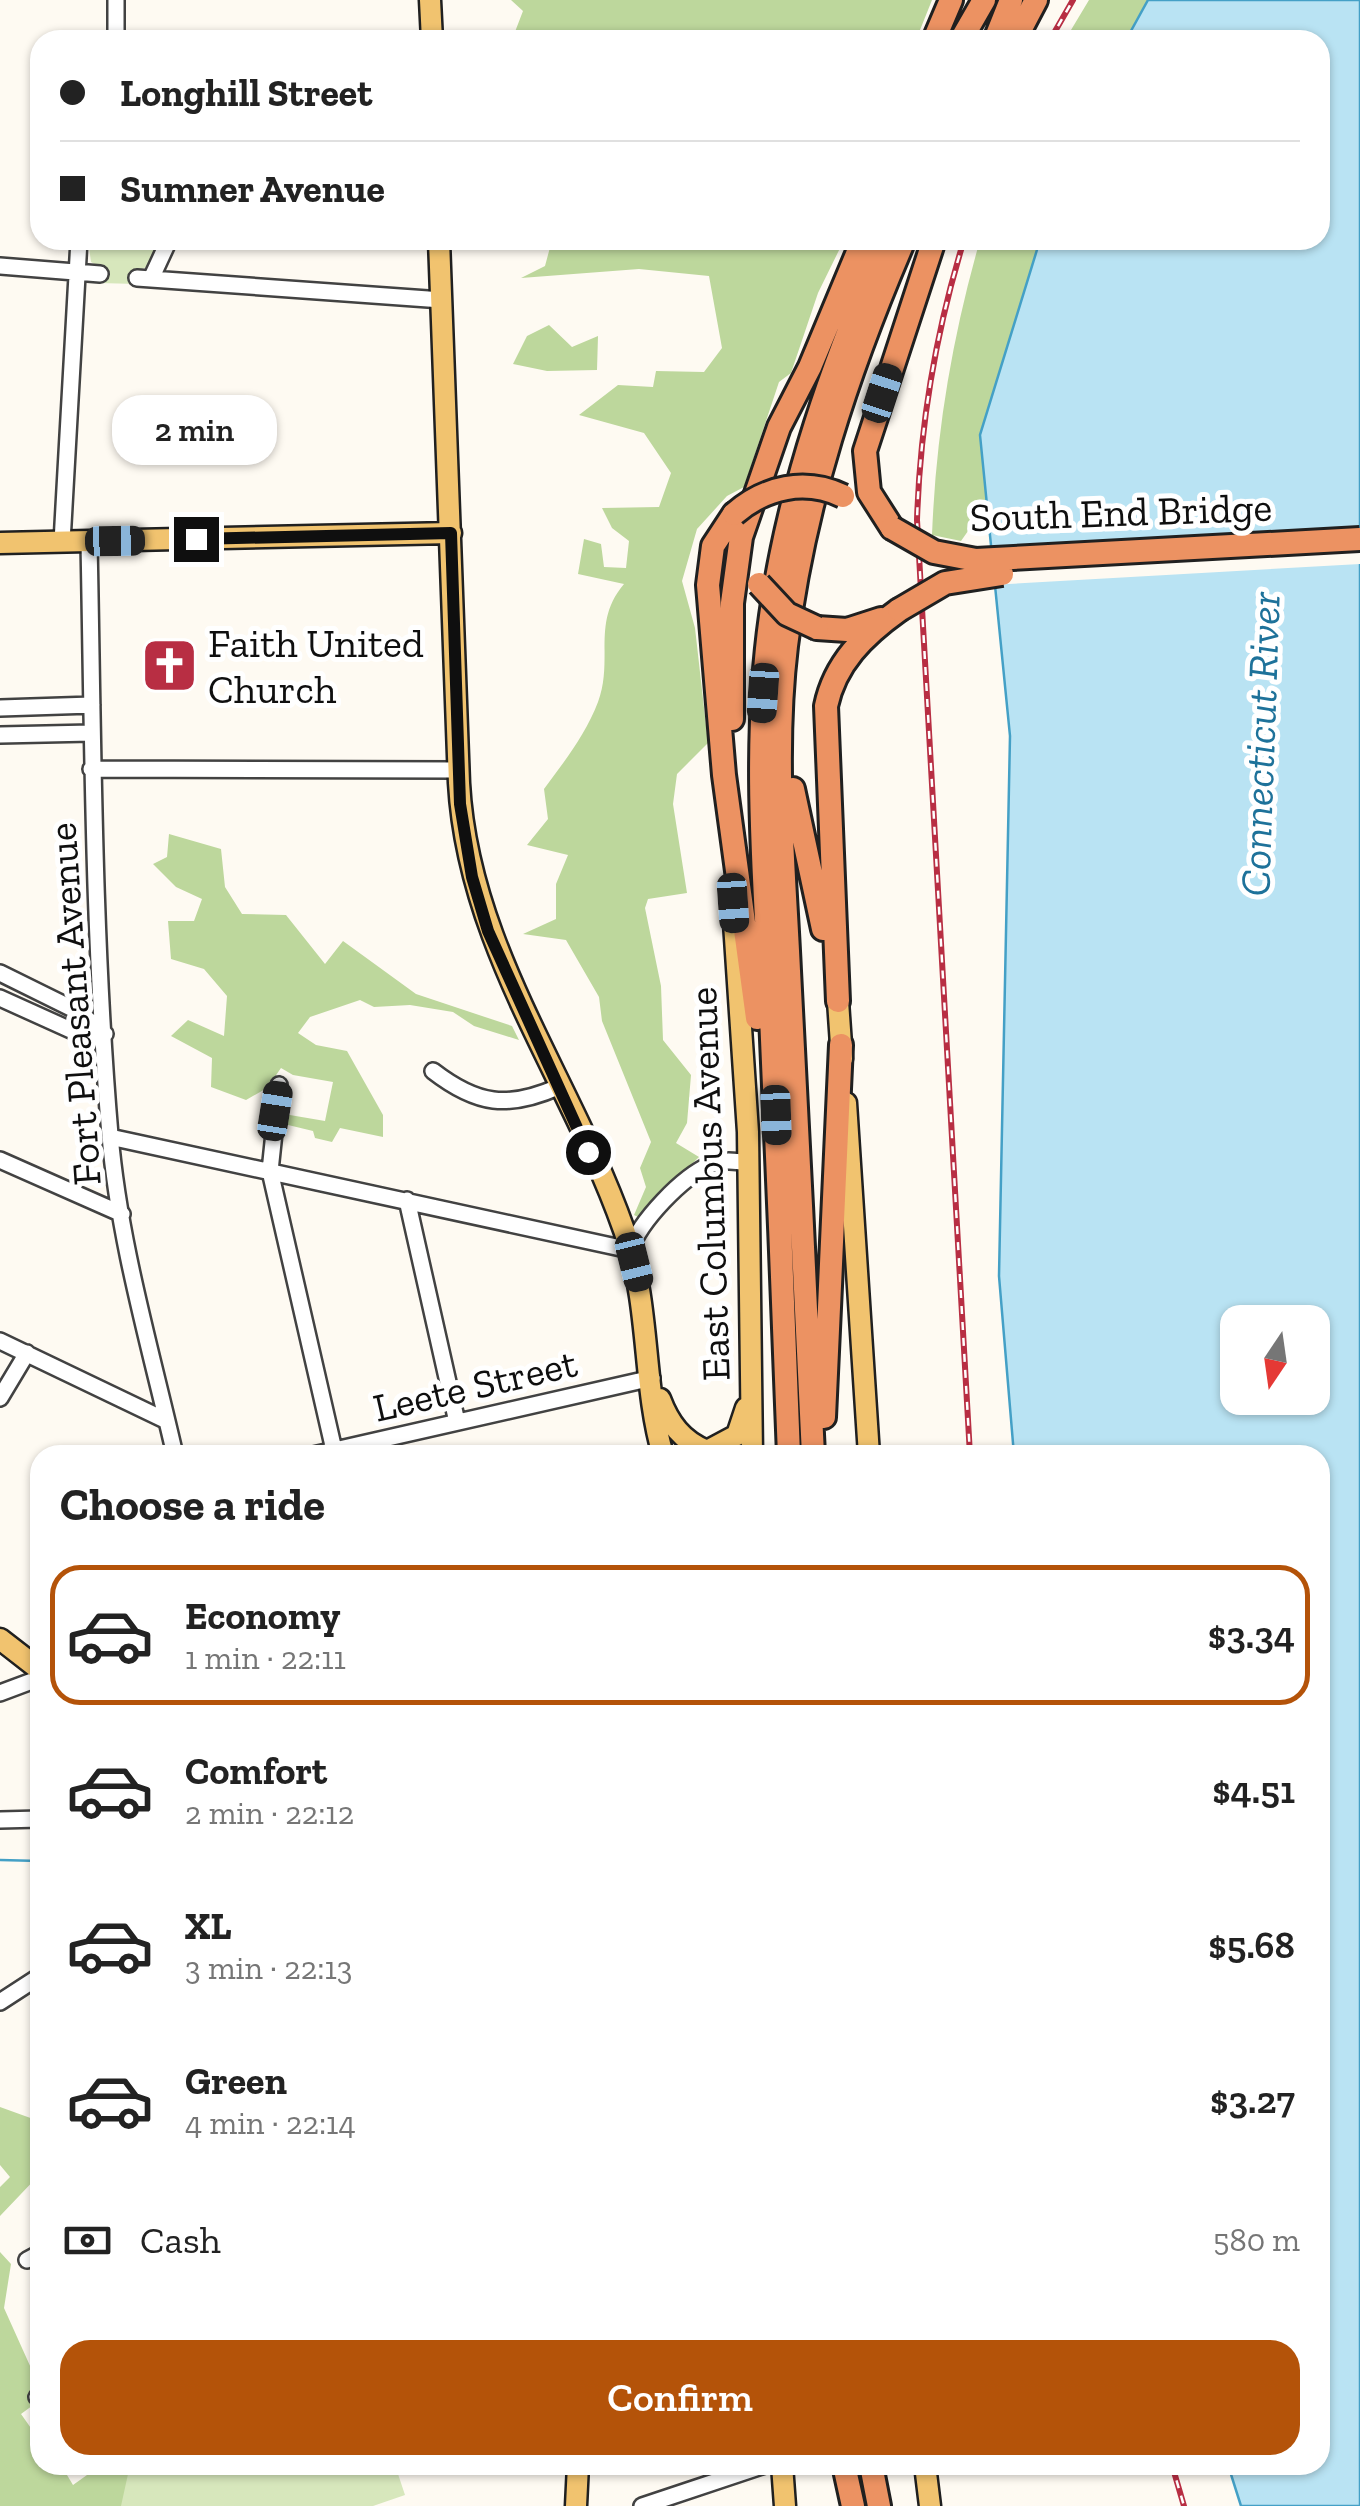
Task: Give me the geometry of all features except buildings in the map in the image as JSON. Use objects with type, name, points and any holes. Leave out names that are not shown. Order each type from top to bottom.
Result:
[{"type":"highway","points":[[938,30],[951,0]]},
{"type":"highway","points":[[967,30],[985,0]]},
{"type":"highway","points":[[974,30],[985,0]]},
{"type":"highway","points":[[999,30],[1012,0]]},
{"type":"highway","points":[[1020,30],[1036,0]]},
{"type":"highway","points":[[778,1215],[746,925],[730,818],[708,576],[713,546],[742,513],[810,367],[859,250]]},
{"type":"highway","points":[[789,1445],[761,793],[766,653],[782,554],[806,457],[844,342],[882,250]]},
{"type":"highway","points":[[817,1445],[781,806],[786,647],[803,548],[832,432],[863,337],[900,250]]},
{"type":"highway","points":[[892,528],[869,492],[865,451],[928,250]]},
{"type":"highway","name":"South End Bridge","points":[[742,513],[763,494],[785,488],[815,487],[843,496],[934,552],[976,560],[1360,540]]},
{"type":"highway","points":[[742,513],[746,548],[759,584],[787,614],[817,628],[855,628],[896,612]]},
{"type":"highway","name":"South End Bridge","points":[[896,612],[945,583],[977,575],[1360,554]]},
{"type":"highway","points":[[838,1001],[826,706],[843,662],[896,612]]},
{"type":"highway","points":[[786,647],[795,805],[838,1001]]},
{"type":"highway","points":[[817,1445],[840,1045]]},
{"type":"highway","points":[[834,2475],[836,2506]]},
{"type":"highway","points":[[846,2475],[852,2506]]},
{"type":"highway","points":[[873,2475],[879,2506]]},
{"type":"main road","points":[[430,0],[432,30]]},
{"type":"main road","points":[[440,250],[461,818],[480,906],[630,1250],[646,1320],[662,1445]]},
{"type":"main road","points":[[0,544],[451,533]]},
{"type":"main road","name":"East Columbus Avenue","points":[[734,852],[749,1162],[752,1445]]},
{"type":"main road","points":[[838,1001],[868,1445]]},
{"type":"main road","points":[[652,1378],[675,1428],[692,1445]]},
{"type":"main road","points":[[711,1445],[741,1428],[752,1380]]},
{"type":"main road","points":[[0,1638],[30,1665]]},
{"type":"main road","points":[[576,2506],[578,2475]]},
{"type":"main road","points":[[783,2475],[785,2506]]},
{"type":"main road","points":[[926,2475],[930,2506]]},
{"type":"street","points":[[116,0],[116,30]]},
{"type":"street","points":[[62,542],[79,250]]},
{"type":"street","points":[[162,250],[144,278],[442,300]]},
{"type":"street","points":[[0,266],[100,274]]},
{"type":"street","name":"Fort Pleasant Avenue","points":[[89,542],[95,914],[110,1137],[122,1214],[173,1445]]},
{"type":"street","points":[[0,708],[92,704]]},
{"type":"street","points":[[0,735],[91,732]]},
{"type":"street","points":[[91,769],[458,770]]},
{"type":"street","points":[[0,973],[79,1012],[104,1034]]},
{"type":"street","points":[[0,998],[75,1032],[104,1034]]},
{"type":"street","points":[[433,1071],[468,1092],[504,1103],[558,1087]]},
{"type":"street","points":[[279,1085],[270,1171],[333,1445]]},
{"type":"street","points":[[110,1137],[630,1250],[638,1232],[694,1175],[721,1161],[749,1162]]},
{"type":"street","points":[[0,1160],[122,1214]]},
{"type":"street","points":[[407,1200],[457,1422]]},
{"type":"street","points":[[0,1342],[168,1421]]},
{"type":"street","points":[[0,1398],[27,1353]]},
{"type":"street","name":"Leete Street","points":[[356,1445],[652,1378]]},
{"type":"street","points":[[0,1693],[30,1679]]},
{"type":"street","points":[[0,1820],[30,1819]]},
{"type":"street","points":[[0,2002],[30,1982]]},
{"type":"street","points":[[642,2506],[735,2475]]},
{"type":"green space","points":[[511,0],[932,0],[920,30],[516,30],[523,11]]},
{"type":"green space","points":[[1089,0],[1148,0],[1132,30],[1071,30]]},
{"type":"green space","points":[[89,250],[156,250],[149,266],[137,271],[136,284],[99,283],[100,267],[91,262]]},
{"type":"green space","points":[[549,250],[839,250],[818,293],[791,373],[779,382],[744,487],[727,496],[697,529],[682,581],[695,628],[708,743],[677,774],[673,804],[687,893],[648,899],[645,908],[661,986],[663,1040],[691,1075],[687,1123],[676,1143],[699,1157],[638,1217],[634,1215],[646,1187],[640,1168],[651,1142],[602,1021],[599,997],[566,940],[523,934],[556,919],[556,884],[568,855],[527,845],[548,819],[544,789],[581,736],[598,702],[608,613],[624,584],[578,574],[584,539],[601,544],[604,567],[626,568],[629,541],[612,528],[602,508],[659,507],[671,473],[644,433],[579,415],[618,385],[653,387],[656,371],[704,372],[722,348],[709,276],[639,269],[521,278],[545,266]]},
{"type":"green space","points":[[977,250],[1037,250],[980,435],[987,504],[961,541],[932,535],[937,460],[961,313]]},
{"type":"green space","points":[[549,325],[572,347],[598,336],[597,370],[547,371],[513,364],[527,336]]},
{"type":"green space","points":[[169,834],[221,849],[225,887],[242,914],[286,915],[325,964],[343,941],[416,994],[512,1026],[519,1040],[474,1026],[453,1012],[410,1005],[374,1007],[360,1000],[310,1017],[298,1033],[316,1045],[347,1051],[383,1115],[383,1137],[340,1128],[332,1142],[315,1138],[313,1131],[284,1124],[284,1114],[325,1121],[333,1082],[293,1075],[281,1068],[267,1088],[246,1100],[211,1087],[212,1058],[171,1036],[188,1020],[224,1036],[227,996],[204,969],[171,959],[168,921],[194,921],[202,899],[176,887],[153,864],[167,857]]},
{"type":"green space","points":[[0,2107],[30,2118],[30,2184],[0,2216],[0,2187],[10,2177],[0,2165]]},
{"type":"green space","points":[[0,2252],[11,2264],[4,2308],[30,2366],[30,2407],[21,2414],[30,2427],[30,2475],[67,2475],[73,2485],[87,2475],[128,2475],[121,2506],[0,2506]]},
{"type":"green space","points":[[121,2475],[398,2475],[405,2495],[373,2506],[114,2506]]},
{"type":"water","name":"Connecticut River","points":[[1148,0],[1360,0],[1360,2506],[1241,2506],[1231,2475],[1330,2475],[1330,1445],[1013,1445],[999,1276],[1010,736],[980,435],[1037,250],[1330,250],[1330,30],[1132,30]]},
{"type":"pier","points":[[1360,531],[1360,564],[990,585],[987,551]]},
{"type":"waterway","points":[[0,1860],[30,1861]]},
{"type":"railway","points":[[1056,30],[1073,0]]},
{"type":"railway","points":[[961,250],[931,378],[917,520],[969,1445]]},
{"type":"railway","points":[[1175,2475],[1184,2506]]},
{"type":"place","name":"Faith United Church","points":[[169,666]]},
{"type":"route","points":[[196,539],[451,533],[460,804],[472,877],[488,931],[588,1152]]}]
